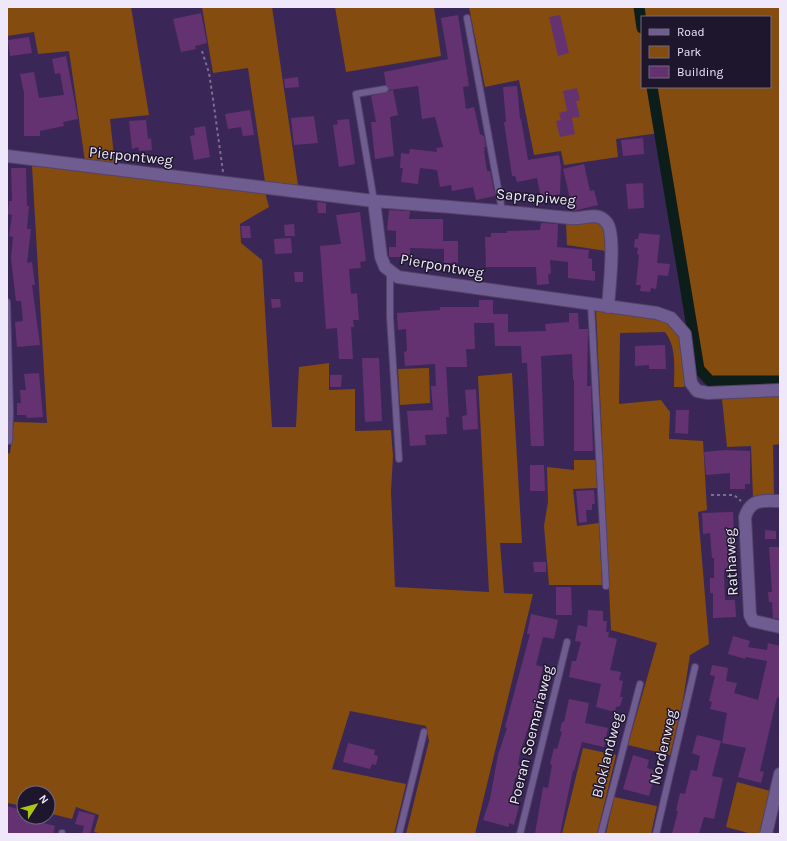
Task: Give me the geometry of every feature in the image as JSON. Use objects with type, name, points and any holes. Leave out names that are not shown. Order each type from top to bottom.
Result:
[{"type":"street","name":"Pierpontweg","points":[[7,156],[91,168],[221,181],[374,201],[381,257],[385,267],[398,277],[657,313],[671,318],[679,325],[685,334],[691,383],[697,390],[708,393],[780,390]]},
{"type":"street","name":"Saprapiweg","points":[[374,201],[502,210],[573,219],[592,216],[604,219],[608,224],[611,237],[608,307]]},
{"type":"street","points":[[748,507],[756,502],[780,501]]},
{"type":"street","name":"Rathaweg","points":[[748,507],[745,517],[750,615],[753,621],[780,627]]},
{"type":"street","points":[[766,834],[780,774]]},
{"type":"lane","points":[[467,18],[502,210]]},
{"type":"lane","points":[[374,201],[356,94],[385,89]]},
{"type":"lane","points":[[390,272],[390,317],[399,459]]},
{"type":"lane","points":[[7,302],[10,413],[9,441]]},
{"type":"lane","points":[[592,305],[606,586]]},
{"type":"lane","name":"Poeran Soemariaweg","points":[[520,834],[567,642]]},
{"type":"lane","name":"Nordenweg","points":[[656,834],[695,667]]},
{"type":"lane","name":"Bloklandweg","points":[[601,834],[640,684]]},
{"type":"lane","points":[[399,834],[424,732]]},
{"type":"path","points":[[202,51],[209,73],[223,168],[221,181]]},
{"type":"path","points":[[711,495],[734,495],[748,507]]},
{"type":"green space","points":[[7,7],[131,7],[149,115],[110,119],[115,165],[85,161],[69,51],[38,54],[34,32],[7,36]]},
{"type":"green space","points":[[202,7],[272,7],[298,185],[265,182],[248,68],[213,73]]},
{"type":"green space","points":[[335,7],[434,7],[441,56],[346,72]]},
{"type":"green space","points":[[469,7],[780,7],[780,381],[710,381],[699,369],[659,133],[616,139],[618,157],[564,165],[561,151],[534,155],[519,80],[485,87]]},
{"type":"green space","points":[[32,166],[102,171],[265,192],[269,207],[240,224],[241,243],[262,260],[272,427],[296,427],[299,367],[329,363],[329,390],[355,389],[355,431],[391,430],[393,456],[391,491],[395,587],[489,592],[478,376],[512,373],[522,543],[500,543],[504,593],[533,594],[475,834],[406,834],[429,741],[426,726],[350,711],[332,769],[406,784],[394,834],[103,834],[94,832],[99,815],[76,807],[72,819],[56,815],[56,785],[16,785],[16,805],[7,803],[7,454],[10,453],[14,422],[47,423]]},
{"type":"green space","points":[[598,220],[605,226],[606,251],[567,245],[566,223]]},
{"type":"green space","points":[[596,310],[629,312],[666,320],[680,333],[687,382],[684,387],[674,387],[673,351],[669,338],[665,332],[620,333],[619,404],[661,400],[670,412],[669,439],[703,441],[707,510],[698,512],[709,644],[690,655],[683,700],[670,755],[628,745],[657,643],[611,630]]},
{"type":"green space","points":[[429,368],[430,403],[400,405],[398,369]]},
{"type":"green space","points":[[780,395],[780,444],[773,445],[774,496],[753,497],[751,446],[727,447],[722,399]]},
{"type":"green space","points":[[574,460],[596,460],[597,488],[573,489],[577,526],[599,523],[602,585],[549,585],[544,526],[548,502],[547,467],[574,470]]},
{"type":"green space","points":[[583,748],[616,755],[597,834],[562,834]]},
{"type":"green space","points":[[737,782],[770,791],[760,834],[752,834],[726,827]]},
{"type":"green space","points":[[614,797],[657,806],[651,834],[606,834]]},
{"type":"building","points":[[201,13],[207,43],[195,46],[196,49],[181,52],[173,19]]},
{"type":"building","points":[[458,15],[469,86],[463,87],[466,109],[474,107],[480,134],[484,136],[486,147],[484,147],[484,151],[487,171],[490,171],[495,196],[476,200],[473,187],[452,191],[451,185],[440,187],[437,170],[420,168],[418,184],[401,182],[403,168],[400,168],[401,153],[409,154],[410,149],[437,152],[436,148],[443,147],[435,117],[422,119],[418,86],[389,90],[386,85],[384,72],[448,59],[441,18]]},
{"type":"building","points":[[560,15],[569,53],[558,56],[549,17]]},
{"type":"building","points":[[29,37],[32,53],[10,56],[8,40]]},
{"type":"building","points":[[66,56],[78,119],[63,122],[64,126],[40,131],[40,136],[24,136],[24,93],[20,74],[34,72],[39,98],[64,95],[60,73],[55,74],[52,59]]},
{"type":"building","points":[[298,77],[299,87],[285,88],[284,79]]},
{"type":"building","points":[[517,86],[520,119],[528,160],[559,155],[561,167],[560,194],[541,198],[537,178],[517,182],[515,176],[512,176],[504,122],[506,122],[503,87]]},
{"type":"building","points":[[577,88],[580,100],[576,101],[580,117],[572,118],[575,134],[560,137],[556,121],[561,120],[559,113],[567,111],[563,91]]},
{"type":"building","points":[[393,90],[398,115],[390,117],[394,156],[375,159],[371,122],[376,122],[371,96]]},
{"type":"building","points":[[250,110],[254,135],[243,136],[241,127],[228,129],[225,114]]},
{"type":"building","points":[[314,116],[318,143],[294,145],[291,118]]},
{"type":"building","points":[[349,119],[355,164],[339,167],[333,125],[338,124],[337,120]]},
{"type":"building","points":[[146,120],[148,139],[151,138],[152,150],[139,151],[138,147],[132,149],[129,121]]},
{"type":"building","points":[[205,126],[210,157],[194,160],[190,136],[195,135],[194,128]]},
{"type":"building","points":[[643,138],[644,154],[623,156],[621,140]]},
{"type":"building","points":[[584,164],[590,191],[594,190],[598,205],[573,211],[563,169]]},
{"type":"building","points":[[11,168],[26,168],[27,206],[29,206],[27,229],[31,229],[27,263],[32,262],[35,285],[32,285],[40,345],[17,347],[15,322],[23,321],[21,301],[16,301],[11,258],[13,237],[9,236],[12,215],[8,214],[9,201],[12,201]]},
{"type":"building","points":[[643,183],[644,208],[628,209],[626,184]]},
{"type":"building","points":[[317,202],[326,203],[326,213],[318,213]]},
{"type":"building","points":[[389,210],[410,211],[409,219],[443,219],[443,241],[458,241],[458,263],[444,263],[444,249],[410,248],[410,257],[389,257],[389,247],[396,247],[396,231],[387,230]]},
{"type":"building","points":[[360,212],[366,261],[360,262],[361,268],[349,269],[351,294],[357,293],[359,320],[353,320],[354,327],[351,327],[353,359],[339,359],[337,328],[326,329],[320,246],[341,244],[336,215]]},
{"type":"building","points":[[541,223],[558,224],[557,247],[589,250],[588,258],[592,259],[592,271],[595,271],[595,281],[568,278],[568,262],[550,260],[551,273],[548,275],[549,284],[537,285],[536,267],[486,267],[485,237],[491,237],[491,233],[540,230]]},
{"type":"building","points":[[294,224],[295,236],[285,236],[284,225]]},
{"type":"building","points":[[241,226],[250,226],[251,238],[242,238]]},
{"type":"building","points":[[639,233],[660,235],[657,263],[670,264],[668,276],[658,275],[656,289],[651,288],[650,292],[640,291],[641,285],[636,285],[639,255],[637,254],[638,248],[634,247],[635,239],[638,239]]},
{"type":"building","points":[[291,238],[292,253],[275,254],[274,239]]},
{"type":"building","points":[[294,272],[303,272],[303,282],[295,282]]},
{"type":"building","points":[[271,299],[280,299],[281,307],[272,308]]},
{"type":"building","points":[[479,300],[493,300],[493,314],[508,314],[508,332],[546,331],[545,324],[569,322],[569,313],[578,313],[579,329],[588,329],[587,386],[591,386],[593,451],[574,451],[574,380],[572,354],[541,356],[544,446],[531,446],[527,363],[522,363],[521,346],[495,346],[494,323],[474,323],[475,349],[466,349],[467,367],[446,367],[449,417],[446,417],[447,434],[425,435],[426,445],[410,446],[407,411],[433,410],[431,386],[436,386],[435,364],[405,366],[404,352],[407,351],[406,329],[398,330],[397,313],[440,310],[440,307],[479,307]]},
{"type":"building","points":[[665,345],[666,369],[649,369],[649,365],[635,366],[635,346]]},
{"type":"building","points":[[362,358],[379,358],[382,421],[365,422]]},
{"type":"building","points":[[39,373],[43,417],[27,418],[26,415],[17,415],[17,403],[21,403],[20,390],[26,390],[24,374]]},
{"type":"building","points":[[330,375],[342,375],[341,387],[330,387]]},
{"type":"building","points":[[476,389],[478,429],[463,430],[462,416],[467,415],[465,390]]},
{"type":"building","points":[[676,410],[689,410],[688,434],[675,433]]},
{"type":"building","points":[[726,450],[750,451],[750,484],[745,484],[745,489],[730,489],[730,473],[706,475],[704,452]]},
{"type":"building","points":[[530,465],[544,465],[545,491],[530,491]]},
{"type":"building","points":[[594,490],[595,504],[592,504],[592,510],[586,510],[587,522],[579,523],[576,491]]},
{"type":"building","points":[[733,512],[736,546],[728,546],[730,572],[724,572],[725,600],[735,600],[736,617],[713,618],[713,593],[710,593],[710,578],[714,578],[714,558],[712,558],[710,533],[703,534],[702,513]]},
{"type":"building","points":[[765,530],[776,531],[776,539],[765,539]]},
{"type":"building","points":[[769,547],[780,547],[780,619],[773,618],[772,602],[769,602],[768,592],[772,592]]},
{"type":"building","points":[[533,562],[546,562],[546,572],[534,572]]},
{"type":"building","points":[[556,587],[571,587],[572,615],[556,615]]},
{"type":"building","points":[[588,610],[603,611],[603,621],[607,621],[606,632],[609,632],[608,637],[617,639],[610,670],[621,672],[619,680],[623,681],[620,697],[623,697],[620,706],[616,707],[615,712],[596,707],[601,684],[569,677],[572,661],[576,661],[581,642],[575,641],[578,625],[587,627]]},
{"type":"building","points":[[531,614],[558,620],[554,639],[543,637],[536,665],[543,667],[538,688],[541,689],[536,710],[534,710],[520,753],[518,765],[523,766],[520,779],[515,778],[510,804],[519,806],[514,825],[509,823],[509,827],[483,820],[490,799],[498,755],[507,728],[505,727],[530,634],[527,634]]},
{"type":"building","points":[[733,636],[750,641],[748,647],[767,650],[768,643],[780,646],[780,694],[779,698],[777,697],[760,771],[764,772],[761,783],[738,777],[746,748],[722,743],[727,713],[710,709],[712,702],[709,701],[715,676],[710,675],[712,665],[728,668],[726,681],[737,683],[734,693],[758,700],[767,661],[746,657],[745,659],[728,654]]},
{"type":"building","points":[[569,699],[589,703],[585,723],[608,728],[604,747],[582,742],[574,771],[573,770],[560,834],[535,834],[543,787],[548,788],[552,765],[550,764],[554,748],[557,749],[562,732],[560,731],[562,722],[564,722]]},
{"type":"building","points":[[697,735],[721,741],[712,776],[723,778],[714,819],[704,817],[699,834],[672,834],[678,811],[676,811],[680,793],[685,794],[691,770],[697,771],[700,756],[692,753]]},
{"type":"building","points":[[348,743],[375,750],[374,755],[378,756],[376,765],[372,764],[370,769],[343,762]]},
{"type":"building","points":[[633,755],[649,760],[647,768],[656,771],[649,796],[623,789]]},
{"type":"building","points":[[7,806],[16,809],[16,825],[55,826],[53,834],[7,834]]},
{"type":"building","points":[[79,811],[95,815],[90,834],[82,834],[84,826],[75,824]]},
{"type":"waterway","points":[[639,7],[641,21]]},
{"type":"waterway","points":[[652,88],[699,369],[710,381],[780,381]]}]
